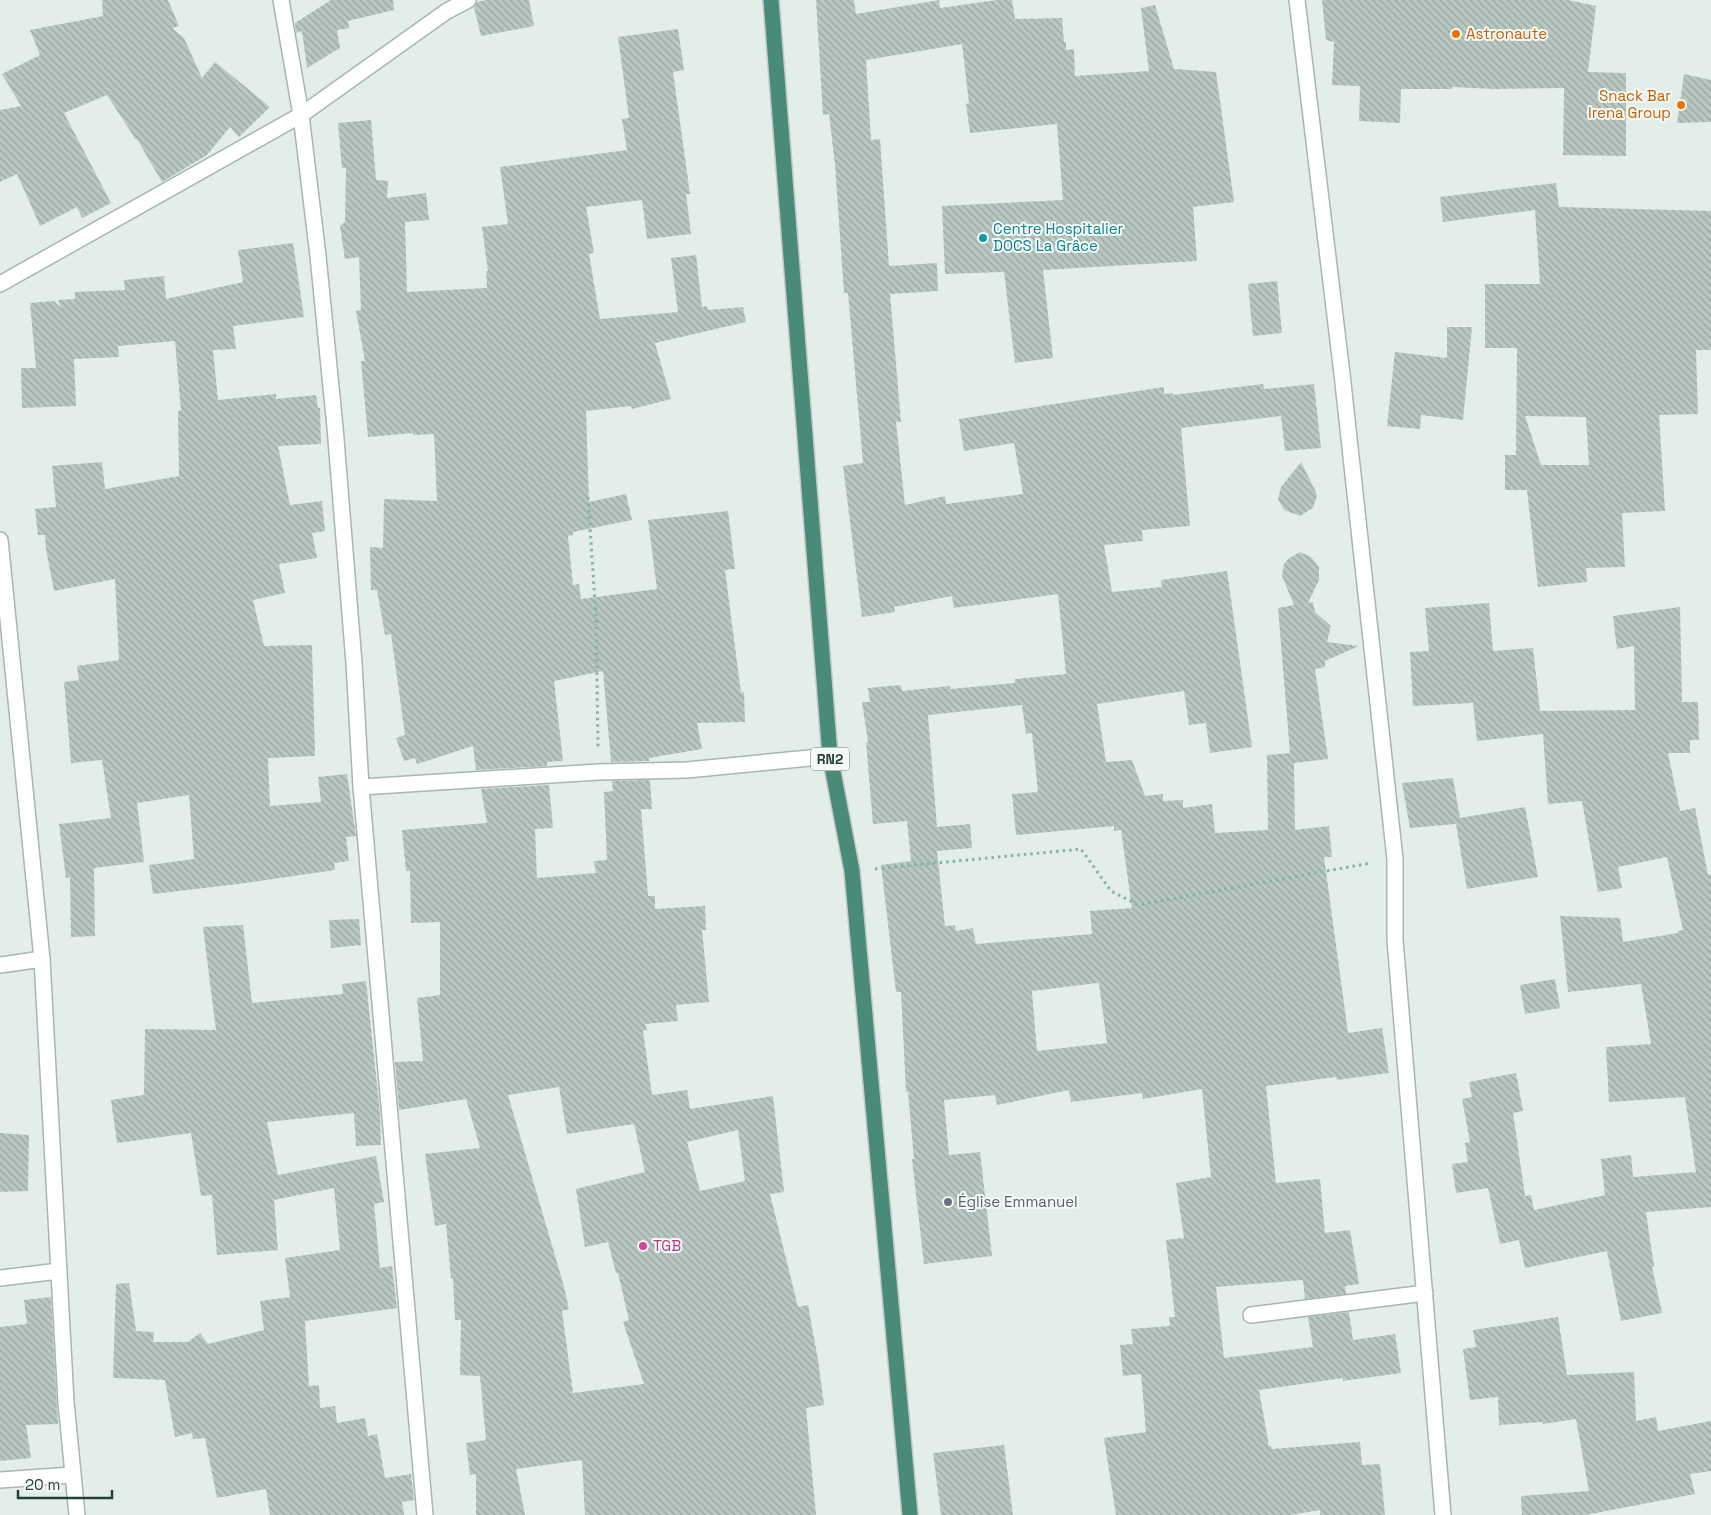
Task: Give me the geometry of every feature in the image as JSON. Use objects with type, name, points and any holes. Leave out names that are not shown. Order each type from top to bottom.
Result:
[{"type":"highway","name":"RN2","points":[[771,0],[830,756],[852,871],[910,1515]]},
{"type":"street","points":[[281,0],[301,115],[318,256],[335,427],[354,663],[361,787],[425,1515]]},
{"type":"street","points":[[0,284],[301,115],[447,12],[468,0]]},
{"type":"street","points":[[1297,0],[1342,374],[1395,859],[1395,940],[1444,1515]]},
{"type":"street","points":[[0,540],[42,959],[66,1402],[77,1515]]},
{"type":"street","points":[[361,787],[598,772],[687,770],[830,756]]},
{"type":"street","points":[[0,965],[42,959]]},
{"type":"street","points":[[0,1278],[59,1271]]},
{"type":"street","points":[[1251,1315],[1425,1293]]},
{"type":"street","points":[[0,1480],[72,1475]]},
{"type":"path","points":[[588,497],[596,617],[598,772]]},
{"type":"path","points":[[852,871],[1081,849],[1112,891],[1138,905],[1395,859]]},
{"type":"building","points":[[102,0],[168,0],[179,26],[172,28],[184,38],[202,78],[215,62],[270,107],[239,137],[230,127],[207,155],[162,182],[137,139],[107,95],[64,113],[111,203],[82,218],[77,207],[40,226],[17,174],[0,182],[0,110],[21,106],[2,74],[40,55],[30,30],[103,16]]},
{"type":"building","points":[[331,0],[393,0],[394,10],[348,21],[349,28],[337,30],[340,48],[307,68],[302,31],[296,33],[295,23]]},
{"type":"building","points":[[487,0],[529,0],[534,26],[481,36],[474,7],[477,2]]},
{"type":"building","points":[[816,0],[854,0],[856,14],[939,0],[940,8],[997,0],[1012,0],[1015,19],[1062,18],[1066,50],[1074,49],[1075,76],[1149,71],[1141,8],[1155,5],[1174,69],[1216,72],[1234,202],[1193,207],[1197,261],[1043,270],[1053,358],[1015,363],[1004,272],[945,274],[942,206],[1063,200],[1057,124],[970,133],[966,104],[969,103],[962,44],[866,60],[871,140],[880,139],[889,266],[937,263],[938,291],[890,294],[901,422],[896,422],[905,505],[945,496],[946,504],[1023,494],[1014,443],[964,451],[959,419],[1164,387],[1164,394],[1173,393],[1173,395],[1263,384],[1264,389],[1314,384],[1321,448],[1285,451],[1281,416],[1181,428],[1190,526],[1142,530],[1143,541],[1104,545],[1112,592],[1162,587],[1161,580],[1227,571],[1252,747],[1210,753],[1206,723],[1189,725],[1184,691],[1097,704],[1106,762],[1132,760],[1145,796],[1163,794],[1163,801],[1183,800],[1183,808],[1212,804],[1215,833],[1268,830],[1267,755],[1290,753],[1278,608],[1294,605],[1282,576],[1284,564],[1288,559],[1300,552],[1311,557],[1319,567],[1319,580],[1308,603],[1313,602],[1315,612],[1331,626],[1327,642],[1359,646],[1325,661],[1325,667],[1315,669],[1328,759],[1294,763],[1295,830],[1329,826],[1332,857],[1324,857],[1348,1033],[1382,1028],[1389,1073],[1337,1080],[1336,1077],[1266,1086],[1276,1183],[1320,1179],[1325,1233],[1350,1230],[1359,1284],[1345,1286],[1346,1294],[1305,1299],[1303,1280],[1216,1287],[1224,1358],[1313,1347],[1308,1317],[1349,1312],[1353,1340],[1395,1334],[1401,1373],[1343,1381],[1343,1378],[1259,1390],[1269,1446],[1272,1449],[1360,1442],[1362,1465],[1380,1464],[1385,1515],[1320,1515],[1320,1510],[1291,1515],[1116,1515],[1104,1438],[1146,1432],[1141,1374],[1123,1376],[1120,1345],[1133,1344],[1131,1329],[1170,1326],[1169,1317],[1175,1317],[1166,1240],[1184,1238],[1176,1183],[1211,1177],[1202,1089],[1143,1099],[1142,1093],[1071,1102],[1069,1090],[997,1105],[995,1095],[944,1100],[949,1155],[980,1152],[992,1256],[924,1264],[912,1159],[914,1159],[908,1092],[906,1092],[901,992],[896,992],[881,865],[911,861],[907,821],[873,824],[866,742],[868,742],[862,702],[870,702],[868,688],[901,685],[902,691],[950,686],[950,689],[1015,683],[1015,679],[1066,674],[1058,594],[954,608],[952,596],[894,607],[895,612],[862,617],[843,466],[863,463],[848,293],[844,293],[835,165],[829,114],[823,115]],"holes":[[[1022,705],[1026,734],[1032,733],[1038,792],[1012,794],[1016,835],[1114,826],[1114,831],[1121,830],[1132,908],[1090,911],[1092,934],[976,944],[973,928],[956,931],[955,925],[945,926],[937,851],[972,848],[970,824],[937,827],[928,715]],[[1099,984],[1107,1043],[1037,1051],[1032,991]]]},
{"type":"building","points":[[1322,0],[1568,0],[1596,6],[1588,72],[1626,73],[1626,156],[1563,155],[1564,88],[1495,89],[1452,87],[1452,89],[1401,89],[1400,123],[1359,121],[1360,86],[1332,85],[1334,42],[1326,40]]},
{"type":"building","points":[[678,29],[684,70],[673,72],[690,194],[686,194],[691,234],[647,239],[642,200],[586,207],[594,253],[589,254],[600,319],[678,312],[671,258],[696,255],[702,307],[707,306],[708,310],[743,307],[746,322],[655,343],[671,399],[632,409],[631,406],[586,411],[589,502],[626,494],[632,520],[573,532],[573,535],[568,536],[573,585],[579,584],[581,599],[657,589],[648,520],[728,511],[735,569],[725,570],[741,693],[744,692],[745,722],[697,723],[702,749],[649,758],[649,761],[611,762],[603,671],[554,681],[563,761],[547,762],[547,766],[476,770],[473,746],[417,764],[415,758],[404,761],[396,738],[405,735],[391,634],[385,635],[377,590],[371,590],[370,547],[383,548],[384,499],[437,501],[434,434],[413,435],[413,433],[368,437],[361,361],[365,361],[356,311],[361,310],[359,257],[345,259],[340,226],[345,222],[346,168],[342,168],[338,123],[371,120],[376,180],[388,181],[387,198],[426,193],[429,220],[405,222],[407,292],[487,288],[486,271],[488,271],[482,227],[508,224],[500,167],[627,150],[622,119],[629,118],[618,37]]},
{"type":"building","points":[[1684,74],[1711,80],[1711,122],[1677,123]]},
{"type":"building","points":[[1556,183],[1559,207],[1711,211],[1711,350],[1696,350],[1698,414],[1659,415],[1665,511],[1622,513],[1625,567],[1586,568],[1587,582],[1538,587],[1527,490],[1505,490],[1505,455],[1516,455],[1517,348],[1485,348],[1485,284],[1540,284],[1535,210],[1443,222],[1440,197]],"holes":[[[1525,416],[1586,417],[1589,465],[1541,465]]]},
{"type":"building","points":[[293,243],[304,317],[233,326],[236,349],[213,350],[218,400],[276,394],[276,399],[316,395],[318,408],[320,408],[321,444],[278,446],[290,505],[322,501],[325,531],[312,533],[317,558],[279,564],[285,593],[253,600],[264,646],[312,645],[315,756],[268,758],[270,806],[321,802],[318,777],[347,774],[356,836],[346,837],[349,861],[334,863],[335,870],[153,894],[149,865],[194,859],[189,795],[137,803],[144,862],[94,868],[95,936],[71,937],[70,877],[66,878],[59,824],[111,818],[102,760],[71,763],[64,682],[79,680],[77,666],[119,660],[115,579],[54,591],[45,535],[38,535],[35,509],[56,507],[52,466],[102,462],[105,489],[179,476],[178,411],[181,411],[175,341],[118,346],[119,357],[74,359],[76,406],[22,408],[21,368],[36,368],[30,303],[54,301],[61,308],[58,300],[75,299],[75,292],[125,290],[124,280],[164,276],[166,299],[243,282],[238,250]]},
{"type":"building","points":[[1277,281],[1282,333],[1253,336],[1248,284]]},
{"type":"building","points":[[1447,327],[1472,327],[1463,420],[1421,415],[1420,429],[1387,426],[1395,352],[1447,358]]},
{"type":"building","points":[[1301,462],[1317,496],[1313,508],[1300,516],[1284,510],[1278,499],[1281,487]]},
{"type":"building","points":[[1489,603],[1493,651],[1533,648],[1540,711],[1635,710],[1634,646],[1617,649],[1613,616],[1680,607],[1682,702],[1698,702],[1699,740],[1690,740],[1690,753],[1668,753],[1680,811],[1695,808],[1708,875],[1711,874],[1711,1207],[1646,1212],[1654,1267],[1652,1267],[1662,1313],[1621,1321],[1607,1251],[1525,1268],[1519,1240],[1500,1244],[1488,1188],[1456,1193],[1452,1164],[1468,1162],[1465,1143],[1470,1142],[1462,1099],[1472,1097],[1469,1082],[1516,1073],[1523,1111],[1513,1113],[1525,1196],[1531,1195],[1534,1210],[1605,1195],[1601,1159],[1631,1155],[1633,1177],[1696,1172],[1685,1097],[1609,1102],[1606,1047],[1651,1044],[1641,984],[1568,992],[1560,916],[1620,918],[1623,942],[1678,933],[1678,931],[1683,930],[1667,857],[1618,867],[1622,888],[1598,892],[1582,801],[1548,804],[1543,734],[1477,741],[1473,703],[1413,706],[1410,652],[1429,651],[1425,608]]},
{"type":"building","points":[[1453,778],[1460,818],[1525,807],[1538,877],[1467,889],[1456,824],[1410,828],[1402,783]]},
{"type":"building","points":[[650,780],[652,809],[641,809],[648,896],[655,896],[655,909],[705,906],[706,930],[702,930],[709,1002],[676,1005],[678,1021],[645,1024],[647,1030],[643,1031],[652,1095],[687,1090],[690,1109],[773,1096],[784,1192],[770,1194],[798,1307],[808,1305],[824,1405],[806,1408],[816,1515],[585,1515],[582,1460],[516,1469],[525,1515],[476,1515],[476,1474],[470,1475],[466,1443],[486,1440],[480,1376],[460,1375],[461,1320],[455,1320],[453,1278],[451,1278],[446,1224],[435,1226],[425,1154],[480,1148],[466,1099],[399,1110],[395,1062],[423,1061],[417,998],[440,995],[440,922],[411,923],[410,871],[406,871],[402,830],[487,823],[481,789],[549,785],[553,828],[535,829],[537,878],[596,873],[594,861],[607,860],[604,792],[613,791],[612,781]],"holes":[[[559,1087],[567,1134],[634,1124],[645,1172],[576,1189],[585,1247],[608,1242],[616,1273],[618,1273],[629,1320],[623,1322],[644,1384],[573,1393],[562,1311],[569,1309],[508,1095]],[[738,1130],[745,1181],[700,1191],[687,1142]]]},
{"type":"building","points":[[359,919],[361,945],[331,948],[329,920]]},
{"type":"building","points":[[243,925],[252,1003],[343,994],[342,984],[366,981],[380,1113],[381,1145],[356,1146],[354,1113],[267,1122],[278,1175],[376,1156],[384,1202],[374,1204],[380,1268],[392,1266],[397,1308],[305,1321],[309,1386],[319,1385],[320,1408],[335,1406],[337,1423],[365,1418],[368,1436],[377,1434],[385,1478],[411,1474],[414,1500],[402,1502],[404,1515],[270,1515],[266,1489],[217,1498],[205,1438],[193,1439],[192,1433],[175,1437],[165,1380],[113,1378],[116,1284],[129,1283],[136,1331],[154,1332],[153,1342],[188,1342],[200,1333],[208,1344],[264,1330],[260,1301],[290,1297],[285,1258],[340,1250],[334,1188],[274,1200],[278,1250],[217,1255],[212,1195],[201,1196],[191,1133],[117,1143],[111,1100],[144,1095],[145,1029],[216,1030],[203,927]]},
{"type":"building","points":[[1555,979],[1560,1008],[1525,1014],[1520,985]]},
{"type":"building","points":[[0,1133],[29,1135],[28,1191],[0,1192]]},
{"type":"building","points":[[51,1297],[58,1424],[26,1425],[31,1458],[0,1461],[0,1327],[27,1324],[24,1300]]},
{"type":"building","points":[[1558,1317],[1567,1375],[1634,1372],[1636,1421],[1656,1417],[1658,1431],[1711,1421],[1711,1471],[1690,1474],[1695,1494],[1585,1515],[1522,1515],[1521,1496],[1589,1491],[1576,1419],[1543,1424],[1543,1422],[1499,1425],[1498,1397],[1470,1400],[1463,1349],[1476,1347],[1473,1330]]},
{"type":"building","points":[[1004,1445],[1013,1515],[941,1515],[933,1453]]},
{"type":"place","name":"Astronaute","points":[[1456,34]]},
{"type":"place","name":"Snack Bar Irena Group","points":[[1681,105]]},
{"type":"place","name":"Centre Hospitalier DOCS La Grâce","points":[[983,238]]},
{"type":"place","name":"Église Emmanuel","points":[[948,1202]]},
{"type":"place","name":"TGB","points":[[643,1246]]}]
